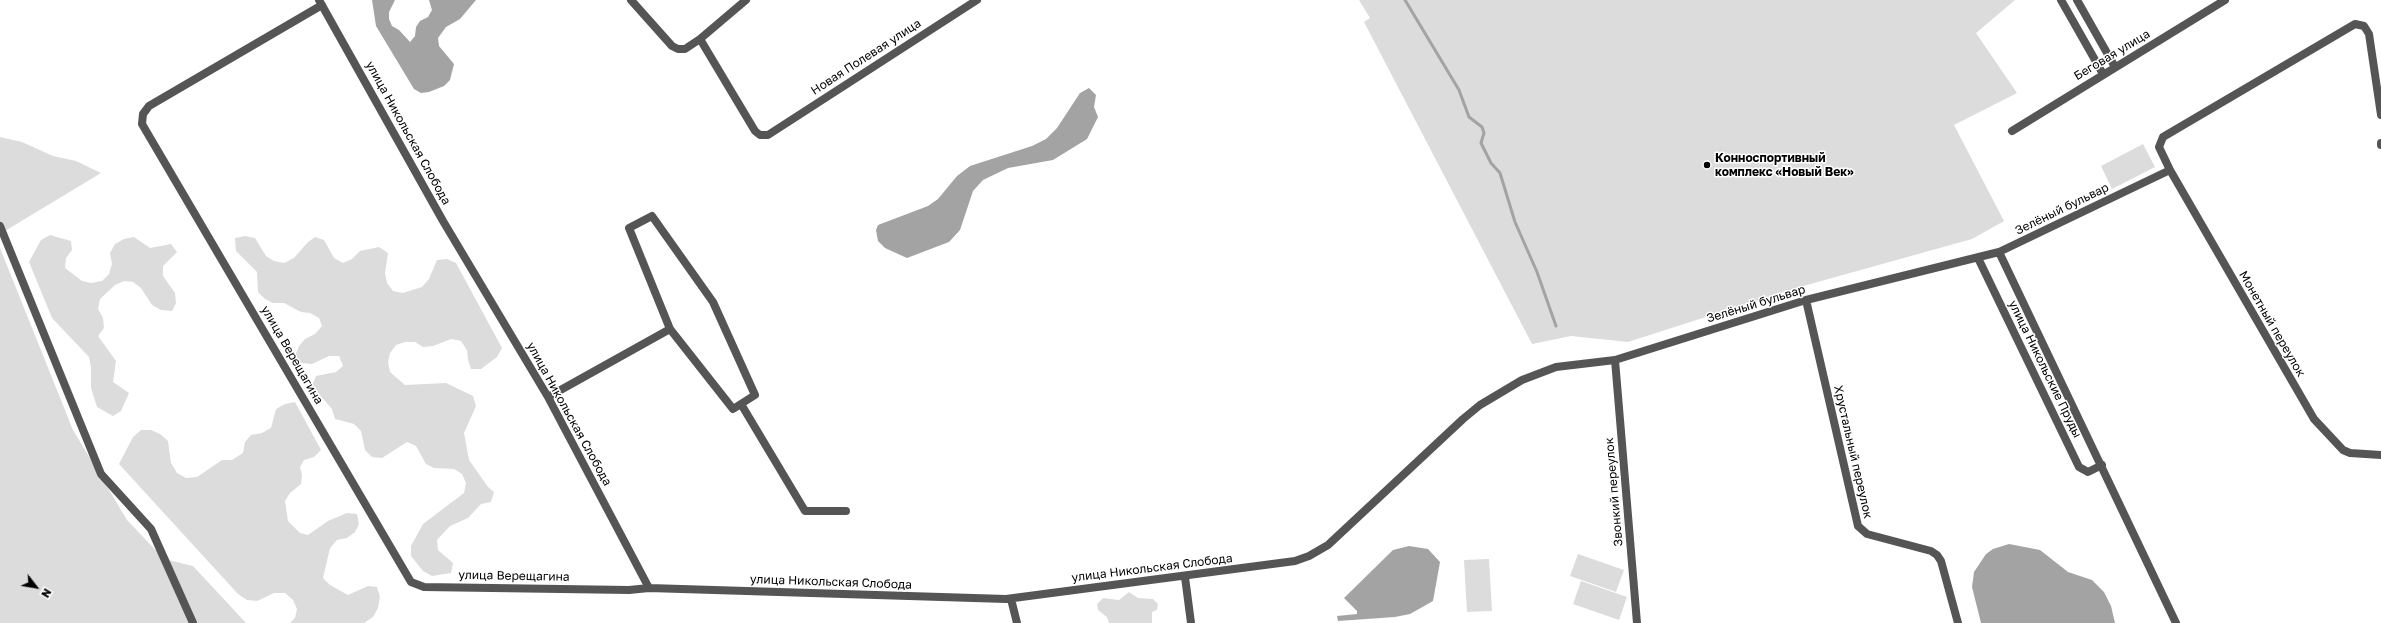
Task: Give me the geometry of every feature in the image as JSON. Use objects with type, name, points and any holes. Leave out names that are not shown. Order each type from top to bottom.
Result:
[{"type":"street","points":[[631,0],[672,46],[678,49],[685,49],[700,39],[746,0]]},
{"type":"street","name":"Новая Полевая улица","points":[[700,39],[755,131],[760,135],[768,135],[977,0]]},
{"type":"street","points":[[2061,0],[2103,74]]},
{"type":"street","points":[[2077,0],[2115,67]]},
{"type":"street","name":"Беговая улица","points":[[2012,131],[2225,0]]},
{"type":"street","name":"улица Никольская Слобода","points":[[321,2],[443,221],[548,397],[649,588],[1011,599],[1185,577],[1295,561],[1309,556],[1328,545],[1463,419],[1488,400],[1522,380],[1548,369],[1615,360]]},
{"type":"street","name":"улица Верещагина","points":[[321,2],[149,106],[143,114],[142,124],[411,582],[424,587],[629,590],[649,588]]},
{"type":"street","points":[[2170,170],[2159,147],[2163,137],[2355,24],[2364,26],[2369,34],[2381,115]]},
{"type":"street","name":"Зелёный бульвар","points":[[1615,360],[1806,300],[1999,252],[2170,170]]},
{"type":"street","name":"Монетный переулок","points":[[2170,170],[2314,419],[2343,450],[2350,453],[2381,455]]},
{"type":"street","points":[[652,216],[713,302],[755,395],[733,409],[670,329],[629,228],[652,216]]},
{"type":"street","points":[[0,226],[101,474],[151,529],[193,623]]},
{"type":"street","name":"улица Никольские Пруды","points":[[1999,252],[2102,465],[2176,623]]},
{"type":"street","name":"улица Никольские Пруды","points":[[1978,258],[2079,467],[2088,472],[2102,465]]},
{"type":"street","name":"Хрустальный переулок","points":[[1806,300],[1858,526],[1868,534],[1931,551],[1937,555],[1941,561],[1958,623]]},
{"type":"street","points":[[548,397],[670,329]]},
{"type":"street","name":"Звонкий переулок","points":[[1615,360],[1637,623]]},
{"type":"street","points":[[741,404],[805,511],[846,511]]},
{"type":"street","points":[[1185,577],[1191,623]]},
{"type":"street","points":[[1011,599],[1017,623]]},
{"type":"shaded area","points":[[372,0],[395,0],[389,12],[389,19],[392,26],[399,30],[410,42],[415,36],[416,27],[420,21],[428,17],[432,10],[429,0],[476,0],[460,19],[446,27],[438,38],[439,46],[454,64],[450,80],[444,86],[429,92],[421,93],[414,89],[376,26]]},
{"type":"shaded area","name":"Конноспортивный комплекс «Новый Век»","points":[[1359,0],[2015,0],[1976,33],[2017,93],[1954,125],[2004,221],[1972,239],[1796,288],[1628,342],[1571,336],[1532,344],[1364,22],[1370,18]]},
{"type":"shaded area","points":[[1089,88],[1096,95],[1094,107],[1098,117],[1087,139],[1053,160],[1008,168],[983,180],[973,191],[960,230],[949,242],[907,258],[885,248],[878,241],[876,230],[878,225],[928,206],[938,199],[957,176],[970,166],[1032,146],[1046,139],[1057,128],[1080,93]]},
{"type":"shaded area","points":[[0,137],[22,142],[53,156],[76,161],[101,173],[0,234]]},
{"type":"shaded area","points":[[2143,144],[2155,167],[2112,189],[2101,166]]},
{"type":"shaded area","points":[[50,235],[71,241],[72,250],[66,258],[65,268],[82,281],[91,283],[102,281],[109,274],[112,264],[110,253],[115,244],[124,239],[134,237],[150,248],[171,244],[177,252],[163,266],[163,276],[175,293],[176,303],[172,311],[161,310],[152,305],[141,288],[133,282],[124,281],[115,285],[100,299],[98,309],[103,318],[104,328],[98,336],[116,361],[113,382],[129,393],[121,411],[113,416],[97,407],[91,388],[91,367],[89,357],[52,318],[29,262],[41,240]]},
{"type":"shaded area","points":[[245,236],[255,238],[266,256],[274,261],[284,263],[294,258],[307,243],[315,237],[324,240],[334,258],[343,263],[352,259],[360,251],[379,247],[388,253],[385,273],[387,283],[393,291],[403,293],[422,287],[429,279],[437,260],[447,259],[456,263],[502,348],[497,357],[481,369],[471,369],[467,350],[461,341],[451,339],[433,346],[423,347],[415,342],[405,342],[396,345],[390,353],[388,362],[390,372],[405,385],[446,383],[473,396],[476,406],[464,433],[469,460],[488,487],[494,492],[491,502],[481,504],[468,518],[450,526],[437,540],[438,550],[453,563],[451,573],[432,576],[423,571],[411,556],[411,546],[423,524],[464,493],[466,483],[462,474],[454,469],[434,468],[426,464],[416,446],[407,442],[382,458],[372,457],[365,450],[361,431],[354,424],[335,419],[332,409],[312,386],[316,376],[336,372],[343,366],[339,356],[329,356],[312,364],[301,363],[295,356],[299,346],[305,339],[315,334],[322,326],[319,318],[310,313],[301,312],[284,303],[273,303],[265,299],[258,292],[257,272],[236,251],[235,238]]},
{"type":"shaded area","points":[[0,248],[73,430],[127,520],[164,559],[193,566],[246,623],[0,623]]},
{"type":"shaded area","points":[[295,402],[321,450],[314,457],[304,460],[300,467],[302,475],[301,484],[290,493],[285,501],[288,521],[300,533],[308,535],[328,521],[347,513],[357,514],[359,524],[355,532],[347,538],[337,540],[330,548],[323,578],[330,585],[348,595],[368,586],[377,587],[380,597],[378,608],[373,617],[364,623],[290,623],[295,618],[297,609],[293,600],[285,593],[274,593],[257,601],[247,600],[238,594],[119,464],[133,437],[141,430],[151,430],[160,434],[168,441],[171,463],[177,473],[186,478],[197,477],[222,460],[232,460],[243,453],[245,442],[251,435],[262,433],[271,428],[276,409],[285,404]]},
{"type":"shaded area","points":[[2009,544],[2040,550],[2068,572],[2092,580],[2104,592],[2111,606],[2115,623],[1981,623],[1972,587],[1974,572],[1986,554],[1993,549]]},
{"type":"shaded area","points":[[1409,546],[1428,549],[1440,562],[1433,601],[1410,614],[1395,617],[1338,621],[1337,616],[1357,614],[1357,611],[1344,598],[1393,550]]},
{"type":"shaded area","points":[[1578,554],[1624,570],[1616,592],[1570,576]]},
{"type":"shaded area","points":[[1489,559],[1492,611],[1467,612],[1464,560]]},
{"type":"shaded area","points":[[1581,581],[1627,597],[1619,620],[1573,604]]},
{"type":"shaded area","points":[[1129,592],[1138,598],[1153,599],[1158,604],[1157,610],[1152,612],[1152,623],[1109,623],[1107,617],[1098,610],[1097,604],[1103,598],[1119,600]]},
{"type":"waterway","points":[[1405,0],[1459,90],[1469,117],[1482,127],[1484,133],[1481,143],[1491,163],[1500,173],[1515,222],[1537,272],[1556,326]]},
{"type":"place","name":"Конноспортивный комплекс «Новый Век»","points":[[1707,165]]}]
